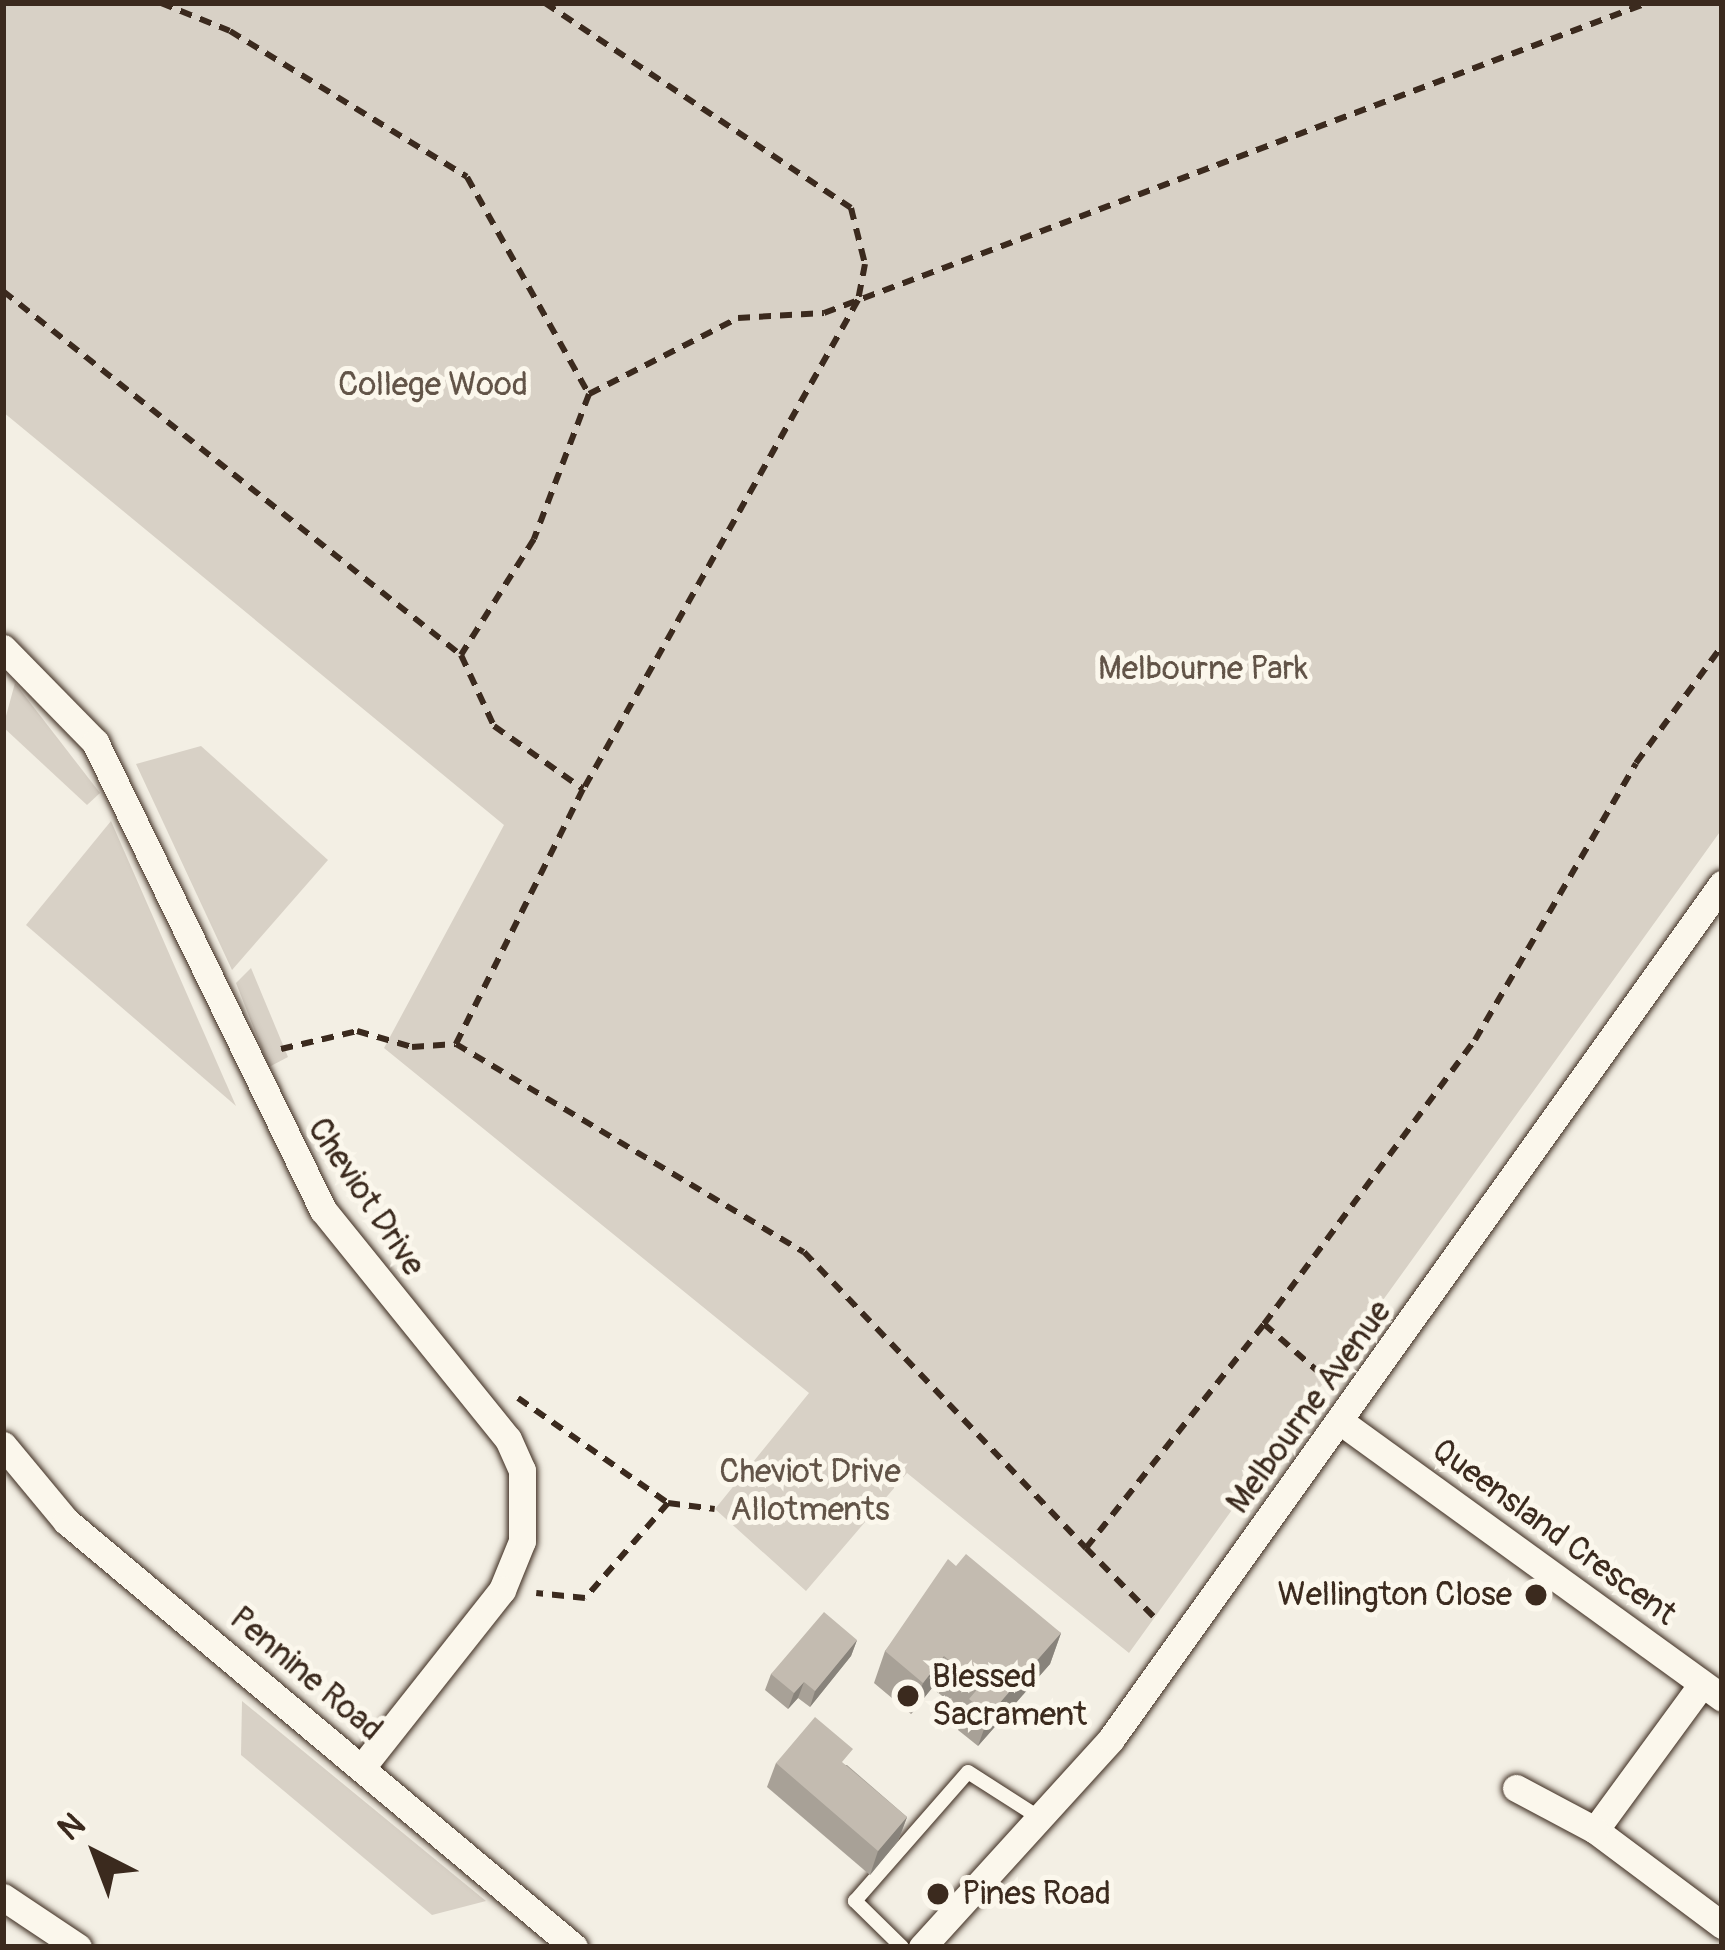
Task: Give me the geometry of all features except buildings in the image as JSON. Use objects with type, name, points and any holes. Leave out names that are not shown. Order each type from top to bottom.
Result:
[{"type":"street","name":"Cheviot Drive","points":[[3,648],[95,742],[243,1062],[323,1210],[453,1372],[521,1470],[522,1541],[502,1590],[362,1767]]},
{"type":"street","name":"Melbourne Avenue","points":[[922,1947],[1040,1818],[1183,1641],[1352,1413],[1722,884]]},
{"type":"street","name":"Queensland Crescent","points":[[1352,1413],[1712,1691]]},
{"type":"street","name":"Pennine Road","points":[[3,1445],[66,1521],[574,1947]]},
{"type":"street","points":[[1595,1830],[1712,1691]]},
{"type":"street","points":[[1516,1788],[1595,1830],[1722,1924]]},
{"type":"street","points":[[3,1897],[78,1947]]},
{"type":"lane","points":[[902,1947],[855,1901],[968,1772],[1040,1818]]},
{"type":"path","points":[[161,3],[230,31],[467,177],[589,394]]},
{"type":"path","points":[[456,1044],[583,789],[858,300],[865,264],[851,208],[545,3]]},
{"type":"path","points":[[461,655],[534,539],[589,394],[738,318],[858,300],[1647,3]]},
{"type":"path","points":[[3,291],[461,655],[494,726],[583,789]]},
{"type":"path","points":[[1086,1548],[1264,1324],[1475,1040],[1636,763],[1722,646]]},
{"type":"path","points":[[243,1062],[357,1031],[412,1047],[456,1044],[804,1252],[1086,1548],[1183,1641]]},
{"type":"path","points":[[1264,1324],[1352,1413]]},
{"type":"path","points":[[453,1372],[500,1386],[668,1503],[715,1509]]},
{"type":"path","points":[[502,1590],[585,1598],[668,1503]]},
{"type":"green space","name":"Melbourne Park","points":[[3,3],[1722,3],[1722,829],[1129,1653],[907,1473],[806,1591],[715,1509],[809,1393],[384,1048],[504,825],[3,412]]},
{"type":"green space","points":[[15,683],[100,793],[87,805],[3,727]]},
{"type":"green space","points":[[201,746],[328,860],[232,970],[136,764]]},
{"type":"green space","points":[[111,821],[236,1106],[26,925]]},
{"type":"green space","points":[[251,968],[288,1057],[269,1067],[236,983]]},
{"type":"green space","points":[[242,1701],[486,1901],[432,1915],[241,1755]]},
{"type":"place","name":"Wellington Close","points":[[1536,1595]]},
{"type":"place","name":"Blessed Sacrament","points":[[908,1696]]},
{"type":"place","name":"Pines Road","points":[[938,1894]]},
{"type":"park label","name":"College Wood","points":[[433,385]]},
{"type":"park label","name":"Cheviot Drive Allotments","points":[[810,1491]]}]
